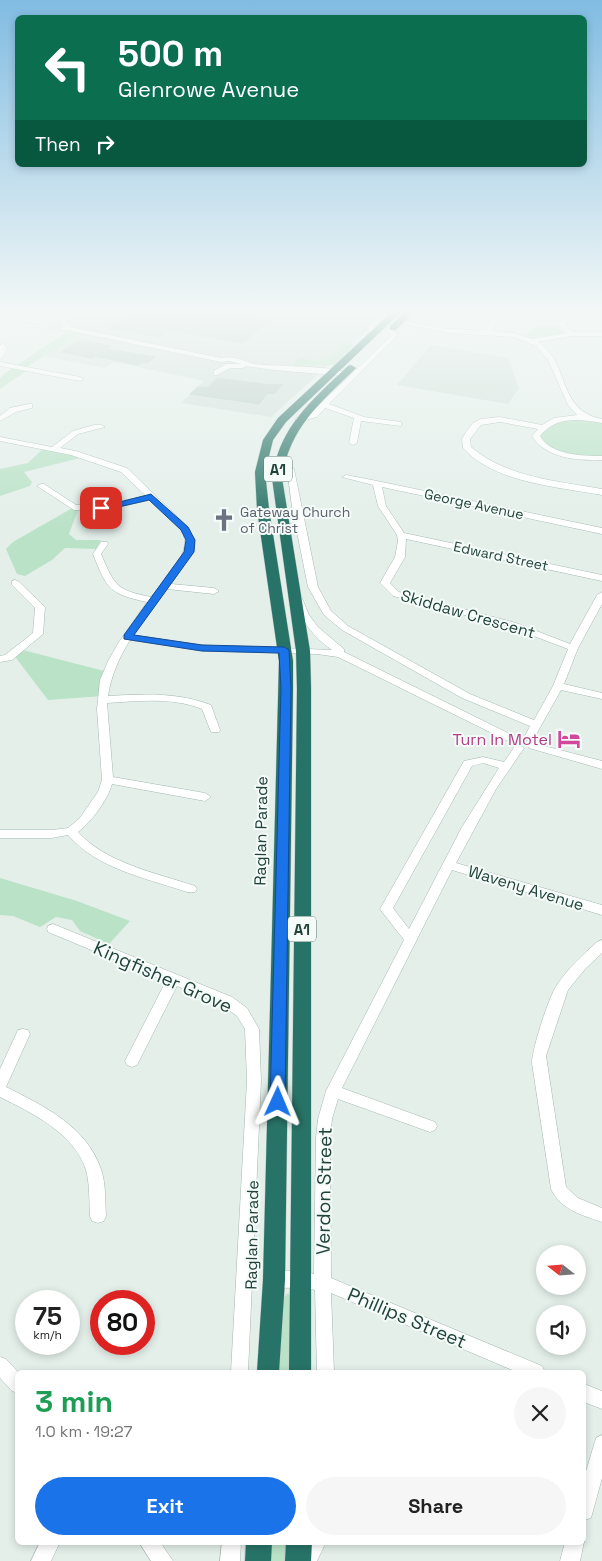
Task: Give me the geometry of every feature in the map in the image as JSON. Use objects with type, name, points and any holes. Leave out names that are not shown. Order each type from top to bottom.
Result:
[{"type":"highway","name":"Raglan Parade","points":[[268,1370],[274,1280],[286,661],[263,509],[260,472],[268,440],[282,420],[324,384]]},
{"type":"highway","name":"Raglan Parade","points":[[300,1370],[303,651],[277,478],[279,460],[284,443],[299,420],[328,384]]},
{"type":"highway","points":[[263,509],[282,508]]},
{"type":"highway","points":[[258,1561],[260,1545]]},
{"type":"highway","points":[[298,1545],[298,1561]]},
{"type":"street","name":"Raglan Parade","points":[[299,420],[311,417],[345,384]]},
{"type":"street","points":[[561,384],[568,399],[579,414],[585,417]]},
{"type":"street","points":[[568,399],[567,412],[548,422],[536,436],[540,444],[565,454],[600,459]]},
{"type":"street","points":[[324,405],[358,417],[398,424]]},
{"type":"street","points":[[0,419],[13,410],[30,406]]},
{"type":"street","points":[[353,443],[358,417]]},
{"type":"street","points":[[556,418],[585,417],[602,420]]},
{"type":"street","points":[[541,428],[489,420],[475,426],[466,438],[467,448],[475,456],[502,472],[602,492]]},
{"type":"street","points":[[54,449],[69,435],[91,426],[101,426]]},
{"type":"street","points":[[0,439],[73,453],[124,470],[185,529],[190,540],[189,552],[128,637],[108,672],[102,700],[108,780],[104,792],[83,822],[71,831],[52,834],[0,834]]},
{"type":"street","points":[[290,469],[313,587],[327,614],[345,628],[466,696],[536,725]]},
{"type":"street","name":"George Avenue","points":[[346,477],[602,531]]},
{"type":"street","points":[[377,483],[378,496],[382,506],[401,535]]},
{"type":"street","points":[[41,486],[74,507],[101,508],[151,497]]},
{"type":"street","points":[[282,508],[296,507]]},
{"type":"street","name":"Edward Street","points":[[401,535],[602,578]]},
{"type":"street","name":"Skiddaw Crescent","points":[[401,535],[402,550],[400,557],[385,582],[396,594],[513,625],[572,648]]},
{"type":"street","points":[[104,544],[97,554],[110,585],[122,594],[154,601]]},
{"type":"street","points":[[0,659],[8,658],[38,634],[40,607],[15,583]]},
{"type":"street","points":[[294,583],[301,607],[317,633],[350,658]]},
{"type":"street","points":[[165,586],[214,591]]},
{"type":"street","name":"Verdon Street","points":[[325,1370],[323,1138],[325,1119],[333,1091],[468,827],[506,766],[536,725],[558,686],[572,648],[602,595]]},
{"type":"street","points":[[128,637],[202,648],[329,651],[350,658],[524,743],[602,766]]},
{"type":"street","points":[[558,686],[602,696]]},
{"type":"street","points":[[102,700],[191,699],[207,707],[215,730]]},
{"type":"street","points":[[410,939],[386,910],[468,763],[483,760],[506,766]]},
{"type":"street","points":[[108,780],[205,797]]},
{"type":"street","points":[[71,831],[84,846],[120,865],[191,889]]},
{"type":"street","name":"Waveny Avenue","points":[[450,865],[602,910]]},
{"type":"street","name":"Kingfisher Grove","points":[[53,929],[227,1001],[242,1012],[252,1030],[254,1081],[240,1370]]},
{"type":"street","points":[[602,945],[580,966],[562,988],[547,1029],[539,1063],[559,1189],[563,1196],[573,1204],[602,1215]]},
{"type":"street","points":[[132,1061],[174,979]]},
{"type":"street","points":[[0,1085],[23,1034]]},
{"type":"street","points":[[0,1090],[55,1121],[77,1140],[85,1152],[93,1171],[98,1216]]},
{"type":"street","points":[[333,1091],[430,1126]]},
{"type":"street","name":"Phillips Street","points":[[274,1280],[301,1279],[323,1284],[531,1370]]},
{"type":"street","points":[[0,1364],[15,1382]]},
{"type":"street","points":[[586,1393],[602,1400]]},
{"type":"street","points":[[586,1504],[602,1444]]},
{"type":"street","points":[[41,1561],[49,1545]]},
{"type":"street","points":[[150,1545],[163,1561]]},
{"type":"street","points":[[230,1561],[232,1545]]},
{"type":"street","points":[[307,1561],[315,1545]]},
{"type":"street","points":[[570,1561],[574,1545]]},
{"type":"shaded area","points":[[201,384],[308,384],[271,417],[181,403]]},
{"type":"shaded area","points":[[517,384],[519,388],[508,404],[397,385]]},
{"type":"green space","points":[[0,384],[7,384],[0,389]]},
{"type":"green space","points":[[553,419],[602,421],[602,458],[565,454],[551,450],[536,436]]},
{"type":"green space","points":[[44,448],[84,457],[24,472],[32,482],[30,486],[0,496],[0,469],[28,463]]},
{"type":"green space","points":[[74,507],[79,507],[69,534],[76,540],[101,540],[96,549],[65,548],[52,560],[25,576],[17,574],[6,549],[13,542]]},
{"type":"green space","points":[[19,649],[108,672],[103,696],[48,700],[13,654]]},
{"type":"green space","points":[[0,878],[77,901],[130,921],[109,944],[80,931],[72,920],[56,917],[40,927],[13,916],[0,915]]},
{"type":"green space","points":[[288,1293],[291,1297],[300,1330],[300,1370],[269,1370],[271,1333],[284,1297]]},
{"type":"green space","points":[[259,1545],[299,1545],[298,1561],[258,1561]]},
{"type":"building","points":[[212,384],[283,384],[274,394],[268,393],[259,404],[190,394],[198,387],[208,388]]},
{"type":"place","name":"Gateway Church of Christ","points":[[224,520]]},
{"type":"place","name":"Turn In Motel","points":[[569,739]]},
{"type":"route","points":[[101,508],[151,497],[185,529],[190,540],[189,552],[182,563],[128,637],[202,648],[252,651],[284,650],[286,688],[278,1102]]}]
